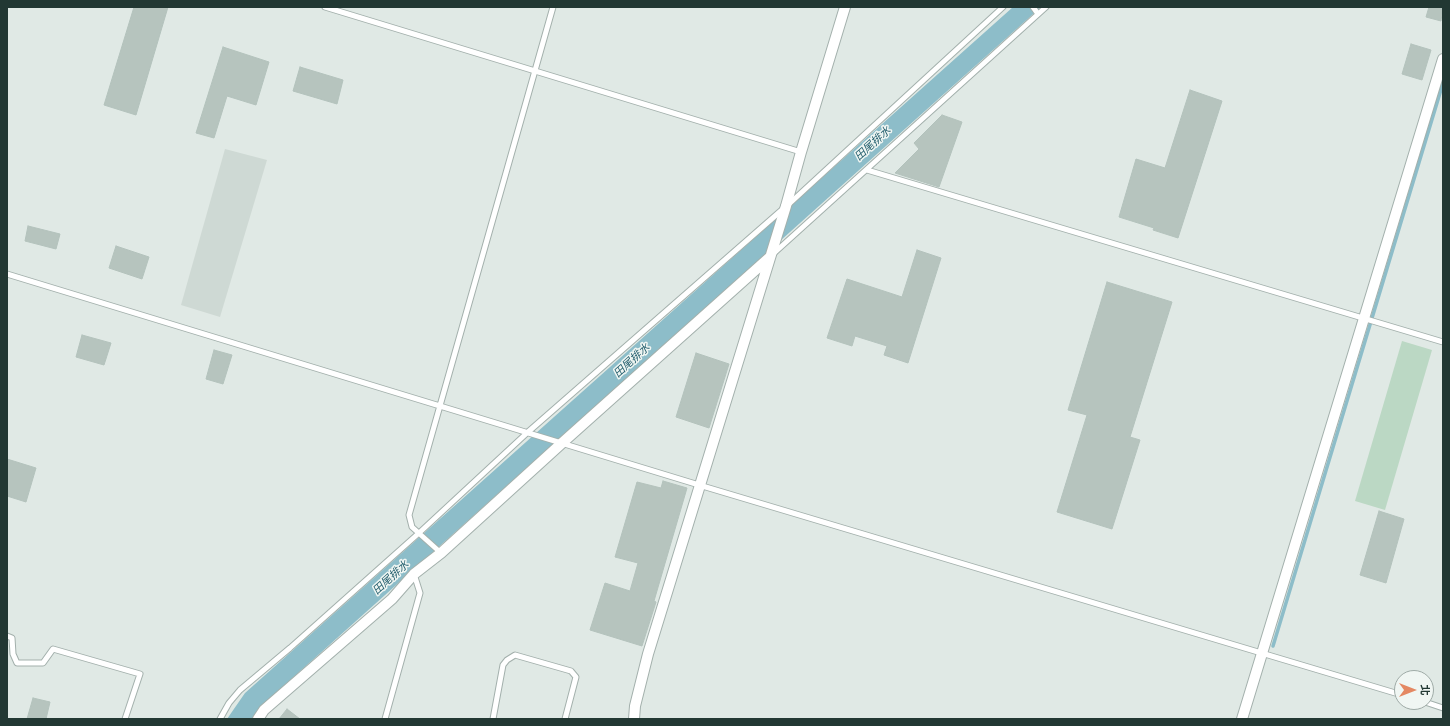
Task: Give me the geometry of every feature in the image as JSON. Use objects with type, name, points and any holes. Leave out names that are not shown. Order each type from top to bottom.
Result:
[{"type":"street","points":[[634,719],[635,706],[648,654],[786,206],[845,7]]},
{"type":"street","points":[[1242,719],[1443,59]]},
{"type":"street","points":[[258,719],[264,710],[392,599],[438,550],[562,443],[770,257]]},
{"type":"lane","points":[[325,7],[801,152]]},
{"type":"lane","points":[[438,550],[412,526],[409,515],[553,7]]},
{"type":"lane","points":[[220,719],[240,690],[290,648],[419,533],[528,432],[786,206],[1003,7]]},
{"type":"lane","points":[[1033,7],[1038,14]]},
{"type":"lane","points":[[770,257],[1046,7]]},
{"type":"lane","points":[[867,170],[1364,317],[1443,342]]},
{"type":"lane","points":[[7,274],[699,485],[1394,693]]},
{"type":"lane","points":[[385,719],[420,593],[414,574]]},
{"type":"lane","points":[[7,636],[12,638],[13,654],[17,663],[43,663],[53,649],[140,674],[125,719]]},
{"type":"lane","points":[[492,719],[504,665],[507,660],[515,655],[571,671],[576,677],[565,719]]},
{"type":"shaded area","points":[[225,149],[267,160],[220,317],[181,305]]},
{"type":"green space","points":[[1402,341],[1432,350],[1385,510],[1355,501]]},
{"type":"water","name":"田尾排水","points":[[1013,7],[1041,7],[259,708],[252,719],[227,719],[245,693]]},
{"type":"building","points":[[134,7],[168,7],[136,115],[104,105]]},
{"type":"building","points":[[1429,7],[1443,7],[1441,21],[1426,17]]},
{"type":"building","points":[[1411,44],[1431,50],[1422,80],[1402,74]]},
{"type":"building","points":[[223,47],[269,62],[256,105],[227,96],[214,138],[196,133]]},
{"type":"building","points":[[300,67],[343,80],[337,104],[293,91]]},
{"type":"building","points":[[1190,90],[1222,101],[1178,238],[1153,230],[1154,228],[1119,217],[1136,159],[1165,168]]},
{"type":"building","points":[[942,115],[962,122],[939,187],[895,173],[919,149],[914,143]]},
{"type":"building","points":[[28,226],[60,234],[56,249],[25,241]]},
{"type":"building","points":[[116,246],[149,257],[142,279],[109,268]]},
{"type":"building","points":[[917,250],[941,258],[908,363],[884,355],[887,346],[855,336],[852,346],[827,338],[847,279],[902,297]]},
{"type":"building","points":[[1107,282],[1172,302],[1130,437],[1140,440],[1112,529],[1057,512],[1087,415],[1068,410]]},
{"type":"building","points":[[82,335],[111,343],[104,365],[76,357]]},
{"type":"building","points":[[214,350],[232,355],[223,384],[206,379]]},
{"type":"building","points":[[696,353],[729,364],[709,428],[676,417]]},
{"type":"building","points":[[7,459],[36,468],[26,502],[7,496]]},
{"type":"building","points":[[663,481],[687,488],[654,601],[656,602],[642,646],[590,630],[605,583],[630,591],[638,563],[615,557],[637,482],[661,488]]},
{"type":"building","points":[[1379,511],[1404,519],[1386,583],[1360,575]]},
{"type":"building","points":[[33,698],[50,702],[46,719],[27,719]]},
{"type":"building","points":[[287,709],[300,719],[279,719]]},
{"type":"waterway","points":[[1273,646],[1443,83]]}]
